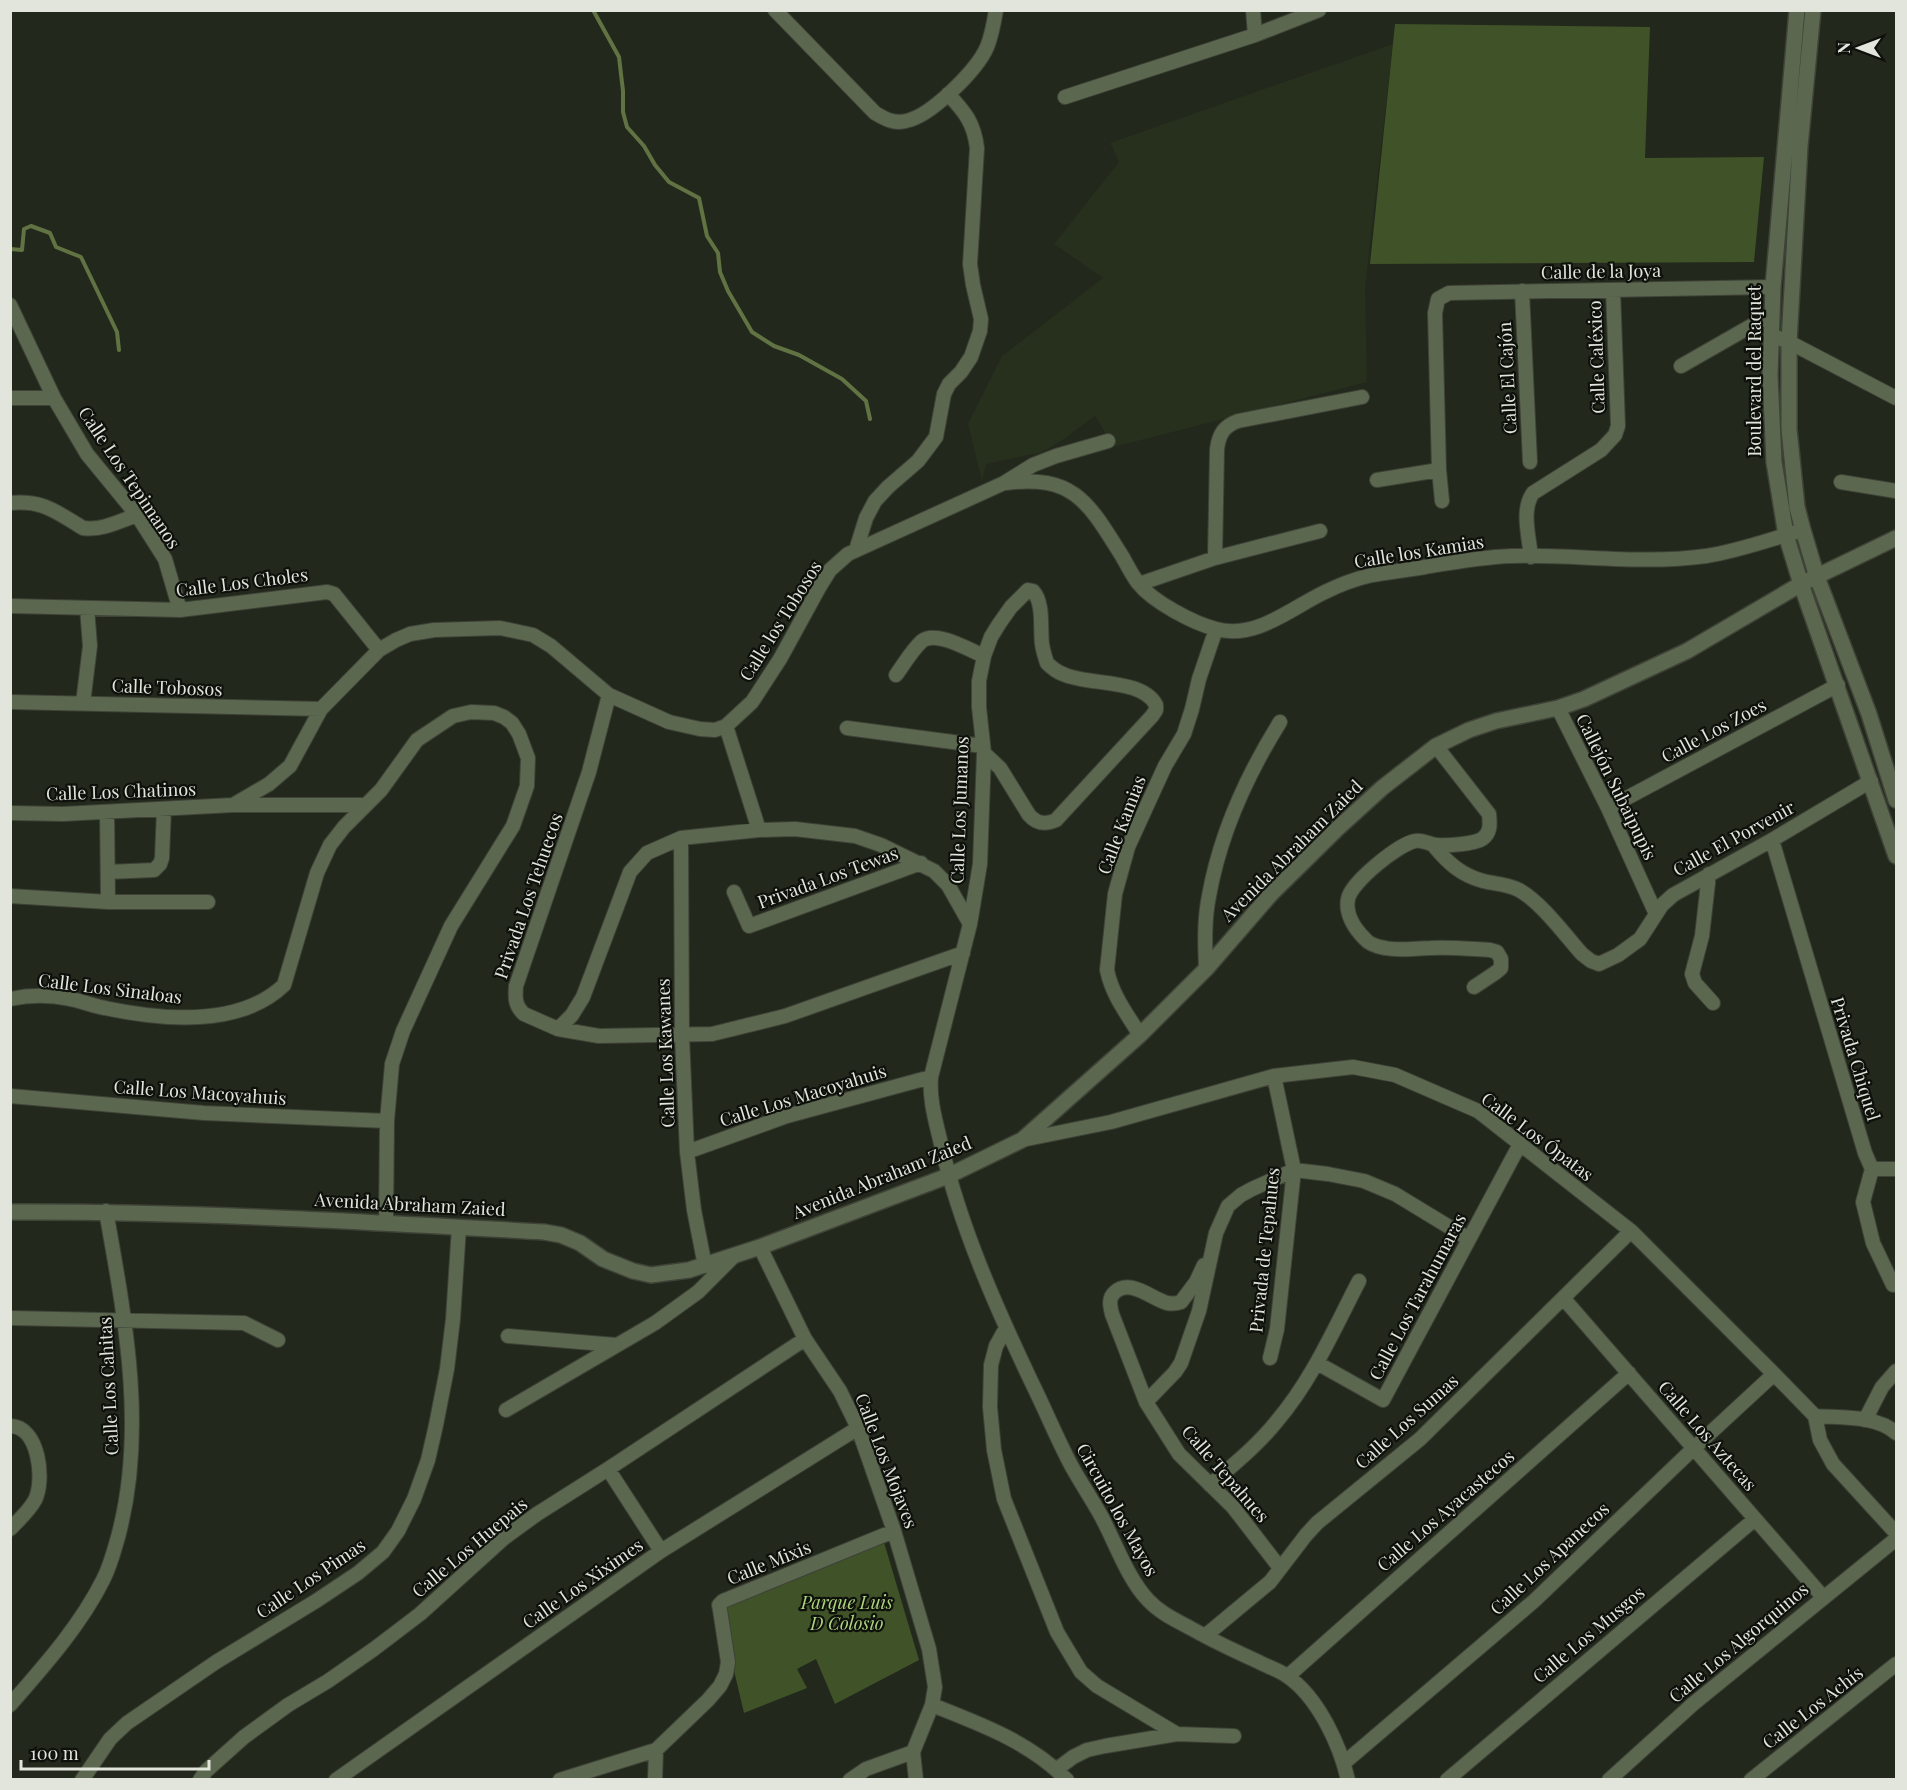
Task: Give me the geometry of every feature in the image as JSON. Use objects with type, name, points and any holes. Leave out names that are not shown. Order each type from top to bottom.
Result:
[{"type":"street","points":[[775,10],[875,113],[886,120],[897,122],[916,118],[948,94],[969,73],[987,47],[996,10]]},
{"type":"street","points":[[1253,10],[1255,35]]},
{"type":"street","points":[[1065,98],[1255,35],[1319,10]]},
{"type":"street","name":"Boulevard del Raquet","points":[[1797,10],[1773,287],[1770,375],[1774,462],[1786,535],[1801,584],[1896,856]]},
{"type":"street","name":"Boulevard del Raquet","points":[[1813,10],[1800,146],[1789,342],[1789,429],[1797,507],[1816,577],[1869,714],[1896,800]]},
{"type":"street","points":[[856,550],[866,518],[875,501],[918,461],[936,437],[944,394],[949,384],[971,357],[980,330],[981,319],[972,285],[970,264],[977,148],[975,134],[966,114],[948,94]]},
{"type":"street","name":"Calle de la Joya","points":[[1439,470],[1436,305],[1438,299],[1449,292],[1773,287]]},
{"type":"street","name":"Calle Caléxico","points":[[1531,557],[1526,510],[1528,500],[1533,493],[1610,443],[1618,426],[1613,290]]},
{"type":"street","name":"Calle El Cajón","points":[[1522,291],[1530,462]]},
{"type":"street","name":"Calle Los Tepimanos","points":[[10,305],[54,398],[87,454],[136,515],[165,559],[180,610]]},
{"type":"street","points":[[1681,366],[1772,314]]},
{"type":"street","points":[[1771,336],[1789,342],[1896,398]]},
{"type":"street","points":[[1215,558],[1217,449],[1223,430],[1238,421],[1362,397]]},
{"type":"street","points":[[10,398],[54,398]]},
{"type":"street","points":[[1004,483],[1033,465],[1108,441]]},
{"type":"street","points":[[1377,480],[1439,470],[1442,501]]},
{"type":"street","name":"Calle los Kamias","points":[[1004,483],[1047,482],[1075,494],[1089,506],[1139,584],[1161,603],[1216,629],[1250,630],[1348,582],[1464,560],[1511,556],[1657,560],[1707,556],[1803,530]]},
{"type":"street","points":[[1841,482],[1896,491]]},
{"type":"street","name":"Calle los Tobosos","points":[[726,726],[752,702],[830,570],[848,554],[1004,483]]},
{"type":"street","points":[[10,503],[29,502],[44,505],[83,528],[89,529],[136,515]]},
{"type":"street","points":[[1139,584],[1215,558],[1320,531]]},
{"type":"street","name":"Avenida Abraham Zaied","points":[[10,1212],[106,1211],[386,1222],[544,1232],[561,1235],[580,1243],[603,1260],[651,1275],[705,1266],[760,1247],[948,1176],[1022,1140],[1140,1035],[1206,969],[1271,894],[1338,828],[1382,788],[1436,746],[1487,724],[1558,708],[1584,699],[1687,651],[1801,584],[1896,538]]},
{"type":"street","name":"Calle Los Jumanos","points":[[948,1176],[930,1086],[970,924],[980,864],[983,749],[979,681],[991,637],[1024,593],[1030,590],[1035,592],[1047,663],[1064,675],[1135,689],[1153,700],[1157,707],[1152,716],[1056,820],[1049,823],[1042,824],[1034,821],[1000,768],[983,749]]},
{"type":"street","name":"Calle Los Choles","points":[[10,606],[180,610],[327,591],[334,594],[379,651]]},
{"type":"street","points":[[83,703],[90,646],[87,608]]},
{"type":"street","name":"Calle Los Chatinos","points":[[233,805],[269,784],[290,766],[321,709],[379,651],[396,640],[434,630],[500,628],[533,635],[551,646],[609,695],[669,722],[700,729],[715,730],[726,726]]},
{"type":"street","name":"Calle Kamias","points":[[1140,1035],[1115,995],[1107,970],[1115,894],[1128,847],[1165,766],[1184,734],[1216,629]]},
{"type":"street","points":[[896,675],[914,650],[928,638],[943,639],[984,656]]},
{"type":"street","name":"Calle Los Zoes","points":[[1608,808],[1838,685]]},
{"type":"street","name":"Privada Los Tehuecos","points":[[609,695],[589,772],[516,986],[516,1003],[520,1010],[558,1029],[598,1036],[712,1034],[785,1016],[963,953]]},
{"type":"street","name":"Calle Tobosos","points":[[10,702],[321,709]]},
{"type":"street","name":"Callejón Subaipupis","points":[[1558,708],[1608,808],[1656,914]]},
{"type":"street","name":"Calle Los Sinaloas","points":[[10,999],[23,996],[69,999],[141,1015],[190,1017],[232,1013],[256,1006],[272,997],[284,986],[317,873],[330,845],[344,826],[381,790],[417,740],[459,714],[483,711],[504,717],[512,723],[519,734],[528,758],[527,786],[513,826],[451,927],[403,1031],[392,1064],[387,1120]]},
{"type":"street","points":[[1206,969],[1206,920],[1216,865],[1234,809],[1280,722]]},
{"type":"street","points":[[726,726],[759,830]]},
{"type":"street","points":[[847,728],[983,749]]},
{"type":"street","points":[[1436,746],[1489,814],[1489,832],[1473,842],[1434,846],[1421,840],[1413,841],[1376,864],[1355,886],[1348,898],[1348,912],[1355,928],[1368,942],[1386,948],[1497,952],[1501,959],[1501,968],[1474,987]]},
{"type":"street","name":"Calle El Porvenir","points":[[1434,846],[1460,872],[1481,880],[1502,884],[1530,898],[1582,954],[1599,964],[1618,955],[1640,939],[1662,905],[1673,895],[1871,781]]},
{"type":"street","name":"Calle Los Chatinos","points":[[10,813],[63,814],[233,805],[364,805]]},
{"type":"street","points":[[108,872],[154,870],[160,864],[164,809]]},
{"type":"street","points":[[107,812],[108,902]]},
{"type":"street","points":[[558,1029],[572,1015],[583,997],[623,885],[630,872],[647,853],[681,838],[759,830],[795,829],[855,836],[921,863],[934,871],[948,885],[970,924]]},
{"type":"street","name":"Calle Los Kawanes","points":[[681,838],[682,1036],[687,1152],[694,1210],[705,1266]]},
{"type":"street","name":"Privada Chiquel","points":[[1772,840],[1861,1142],[1872,1169]]},
{"type":"street","name":"Privada Los Tewas","points":[[734,892],[749,926],[921,863]]},
{"type":"street","points":[[1709,874],[1702,936],[1692,974],[1695,983],[1713,1004]]},
{"type":"street","points":[[10,896],[108,902],[208,902]]},
{"type":"street","name":"Calle Los Ópatas","points":[[1022,1140],[1111,1122],[1274,1076],[1353,1066],[1395,1075],[1478,1111],[1631,1231],[1774,1374],[1815,1416],[1820,1440],[1833,1464],[1896,1533]]},
{"type":"street","name":"Privada de Tepahues","points":[[1270,1358],[1277,1329],[1294,1170],[1274,1076]]},
{"type":"street","name":"Calle Los Macoyahuis","points":[[687,1152],[787,1116],[931,1077]]},
{"type":"street","name":"Calle Los Macoyahuis","points":[[10,1096],[204,1113],[387,1120]]},
{"type":"street","points":[[386,1222],[387,1120]]},
{"type":"street","name":"Calle Los Tarahumaras","points":[[1317,1363],[1383,1400],[1520,1144]]},
{"type":"street","points":[[1893,1285],[1873,1243],[1863,1202],[1872,1169],[1896,1169]]},
{"type":"street","points":[[1294,1170],[1364,1181],[1395,1194],[1469,1239]]},
{"type":"street","name":"Calle Tepahues","points":[[1146,1402],[1175,1372],[1180,1363],[1199,1311],[1212,1246],[1228,1206],[1246,1192],[1294,1170]]},
{"type":"street","name":"Circuito los Mayos","points":[[948,1176],[1006,1328],[1071,1466],[1100,1514],[1136,1584],[1156,1608],[1205,1636],[1288,1676],[1307,1695],[1322,1715],[1333,1735],[1348,1779]]},
{"type":"street","name":"Calle Los Cahitas","points":[[10,1705],[75,1627],[85,1611],[104,1578],[126,1509],[131,1466],[132,1424],[125,1319],[106,1211]]},
{"type":"street","name":"Calle Los Pimas","points":[[82,1779],[110,1739],[127,1723],[216,1662],[358,1573],[383,1552],[398,1531],[414,1499],[428,1460],[436,1425],[447,1369],[453,1319],[459,1227]]},
{"type":"street","name":"Calle Los Sumas","points":[[1205,1636],[1270,1582],[1306,1534],[1329,1512],[1420,1438],[1631,1231]]},
{"type":"street","name":"Calle Tepahues","points":[[1212,1246],[1196,1282],[1181,1302],[1170,1304],[1130,1287],[1116,1290],[1111,1297],[1110,1304],[1116,1328],[1146,1402],[1179,1454],[1245,1522],[1280,1568]]},
{"type":"street","name":"Calle Los Mojaves","points":[[760,1247],[805,1339],[840,1391],[858,1428],[894,1531],[928,1649],[935,1688],[932,1705]]},
{"type":"street","points":[[506,1410],[654,1323],[698,1292],[735,1255]]},
{"type":"street","points":[[1210,1485],[1278,1421],[1317,1363],[1359,1281]]},
{"type":"street","name":"Calle Los Aztecas","points":[[1564,1299],[1823,1597]]},
{"type":"street","points":[[10,1318],[244,1323],[278,1340]]},
{"type":"street","points":[[1006,1328],[996,1346],[991,1365],[990,1407],[994,1450],[1004,1499],[1057,1632],[1081,1672],[1097,1686],[1177,1734]]},
{"type":"street","points":[[508,1336],[616,1345]]},
{"type":"street","name":"Calle Los Huepais","points":[[200,1779],[244,1737],[288,1705],[328,1681],[420,1614],[504,1538],[537,1514],[805,1339]]},
{"type":"street","points":[[1866,1420],[1882,1387],[1896,1371]]},
{"type":"street","name":"Calle Los Ayacastecos","points":[[1288,1676],[1629,1373]]},
{"type":"street","name":"Calle Los Apanecos","points":[[1344,1763],[1534,1601],[1774,1374]]},
{"type":"street","points":[[1815,1416],[1866,1420],[1891,1428],[1896,1433]]},
{"type":"street","points":[[10,1426],[23,1429],[28,1434],[38,1458],[40,1477],[36,1498],[26,1513],[10,1529]]},
{"type":"street","name":"Calle Los Xiximes","points":[[336,1779],[661,1551],[858,1428]]},
{"type":"street","points":[[608,1469],[661,1551]]},
{"type":"street","name":"Calle Los Musgos","points":[[1447,1779],[1755,1519]]},
{"type":"street","name":"Calle Mixis","points":[[656,1750],[708,1700],[720,1686],[726,1674],[728,1662],[719,1608],[723,1601],[894,1531]]},
{"type":"street","name":"Calle Los Algorquinos","points":[[1609,1779],[1693,1704],[1896,1539]]},
{"type":"street","name":"Calle Los Achís","points":[[1751,1779],[1896,1664]]},
{"type":"street","points":[[916,1779],[913,1752],[932,1705],[1008,1736],[1062,1774],[1073,1756],[1087,1750],[1177,1734],[1234,1736]]},
{"type":"street","points":[[560,1779],[656,1750],[655,1779]]},
{"type":"street","points":[[850,1779],[866,1769],[913,1752]]},
{"type":"shaded area","points":[[1393,44],[1365,288],[1367,382],[1114,447],[1095,416],[1042,452],[986,464],[982,482],[968,424],[1002,356],[1103,278],[1054,244],[1119,162],[1110,143]]},
{"type":"green space","points":[[1395,24],[1650,27],[1645,158],[1764,157],[1754,262],[1370,264]]},
{"type":"green space","name":"Parque Luis D Colosio","points":[[883,1539],[919,1660],[835,1704],[816,1659],[797,1669],[807,1688],[744,1713],[731,1658],[726,1605]]},
{"type":"waterway","points":[[593,10],[619,57],[623,112],[627,127],[644,146],[655,165],[669,182],[699,198],[707,236],[718,253],[720,272],[728,291],[752,332],[774,346],[799,355],[842,379],[866,401],[870,419]]},
{"type":"waterway","points":[[10,249],[22,250],[24,229],[31,226],[50,233],[56,247],[81,257],[117,332],[119,350]]}]
